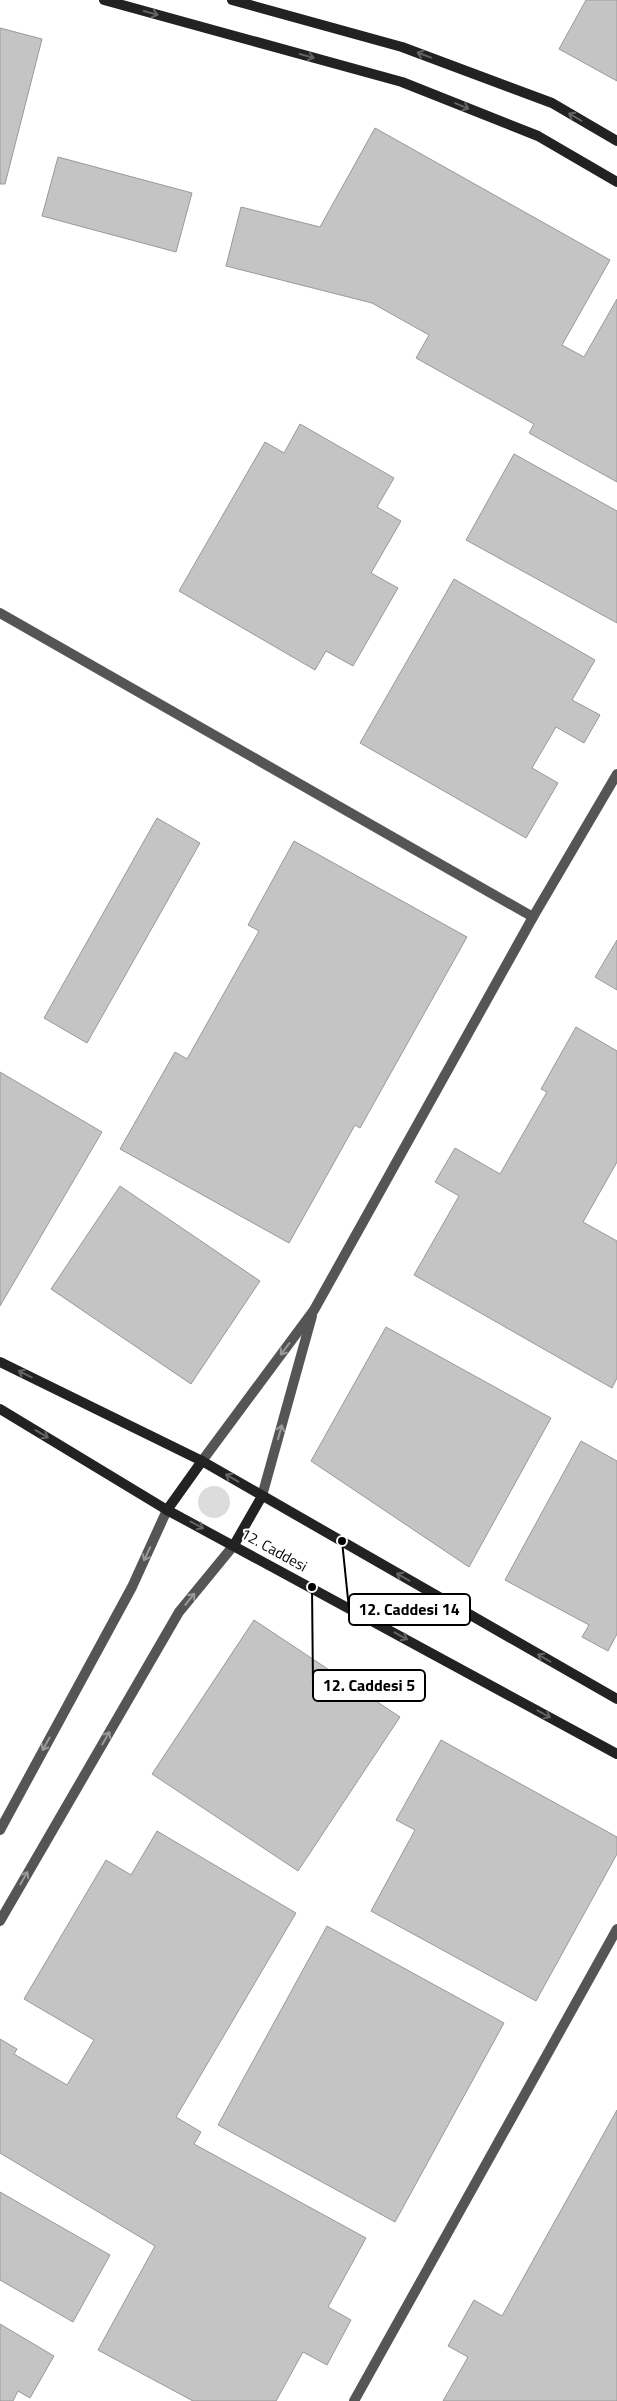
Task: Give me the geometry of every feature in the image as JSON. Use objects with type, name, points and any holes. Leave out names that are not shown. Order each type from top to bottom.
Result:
[{"type":"street","points":[[104,0],[402,82],[538,136],[617,182]]},
{"type":"street","points":[[232,0],[402,47],[552,103],[617,141]]},
{"type":"street","points":[[0,613],[534,918]]},
{"type":"street","points":[[0,1830],[132,1587],[167,1510],[314,1310],[617,774]]},
{"type":"street","points":[[0,1920],[179,1612],[234,1545],[262,1496],[314,1310]]},
{"type":"street","points":[[0,1362],[202,1461],[617,1699]]},
{"type":"street","name":"12. Caddesi","points":[[0,1409],[167,1510],[617,1754]]},
{"type":"street","points":[[354,2401],[617,1929]]},
{"type":"shaded area","points":[[214,1486],[226,1490],[230,1502],[226,1514],[214,1518],[202,1514],[198,1502],[202,1490]]},
{"type":"building","points":[[586,0],[617,0],[617,81],[559,49]]},
{"type":"building","points":[[0,28],[42,39],[5,184],[0,184]]},
{"type":"building","points":[[375,128],[610,260],[562,345],[584,357],[617,299],[617,482],[529,433],[534,424],[416,358],[429,335],[372,303],[226,266],[241,207],[320,227]]},
{"type":"building","points":[[58,157],[192,193],[176,252],[42,216]]},
{"type":"building","points":[[300,424],[394,478],[377,507],[401,521],[371,573],[398,588],[353,666],[326,651],[315,670],[179,591],[265,442],[284,453]]},
{"type":"building","points":[[514,454],[617,511],[617,623],[466,540]]},
{"type":"building","points":[[454,579],[595,660],[572,700],[600,715],[584,743],[556,727],[532,768],[558,783],[526,838],[360,743]]},
{"type":"building","points":[[157,818],[200,843],[87,1043],[44,1018]]},
{"type":"building","points":[[294,841],[467,937],[360,1128],[355,1125],[289,1243],[120,1149],[175,1052],[187,1059],[259,931],[248,925]]},
{"type":"building","points":[[617,940],[617,990],[595,977]]},
{"type":"building","points":[[576,1027],[617,1051],[617,1162],[583,1222],[617,1241],[617,1378],[612,1388],[414,1275],[459,1196],[435,1182],[455,1148],[500,1174],[547,1092],[541,1089]]},
{"type":"building","points":[[0,1072],[102,1132],[0,1306]]},
{"type":"building","points":[[120,1186],[260,1281],[191,1384],[51,1289]]},
{"type":"building","points":[[386,1327],[551,1418],[469,1567],[311,1461]]},
{"type":"building","points":[[581,1441],[617,1461],[617,1634],[608,1651],[582,1637],[589,1625],[505,1580]]},
{"type":"building","points":[[254,1620],[400,1717],[298,1871],[152,1774]]},
{"type":"building","points":[[441,1740],[617,1837],[617,1854],[536,2001],[371,1911],[415,1830],[396,1820]]},
{"type":"building","points":[[157,1831],[296,1913],[176,2117],[201,2132],[194,2144],[366,2238],[328,2307],[351,2320],[327,2365],[303,2352],[276,2401],[193,2401],[98,2350],[155,2246],[0,2153],[0,2039],[17,2049],[14,2054],[67,2085],[94,2040],[24,1999],[106,1860],[131,1875]]},
{"type":"building","points":[[327,1926],[504,2023],[395,2222],[218,2125]]},
{"type":"building","points":[[617,2110],[617,2401],[443,2401],[468,2357],[448,2346],[474,2300],[502,2316]]},
{"type":"building","points":[[0,2192],[110,2255],[73,2322],[0,2280]]},
{"type":"building","points":[[0,2324],[54,2356],[30,2398],[18,2391],[13,2401],[0,2401]]},
{"type":"place","name":"12. Caddesi 14","points":[[342,1541]]},
{"type":"place","name":"12. Caddesi 5","points":[[312,1587]]}]
